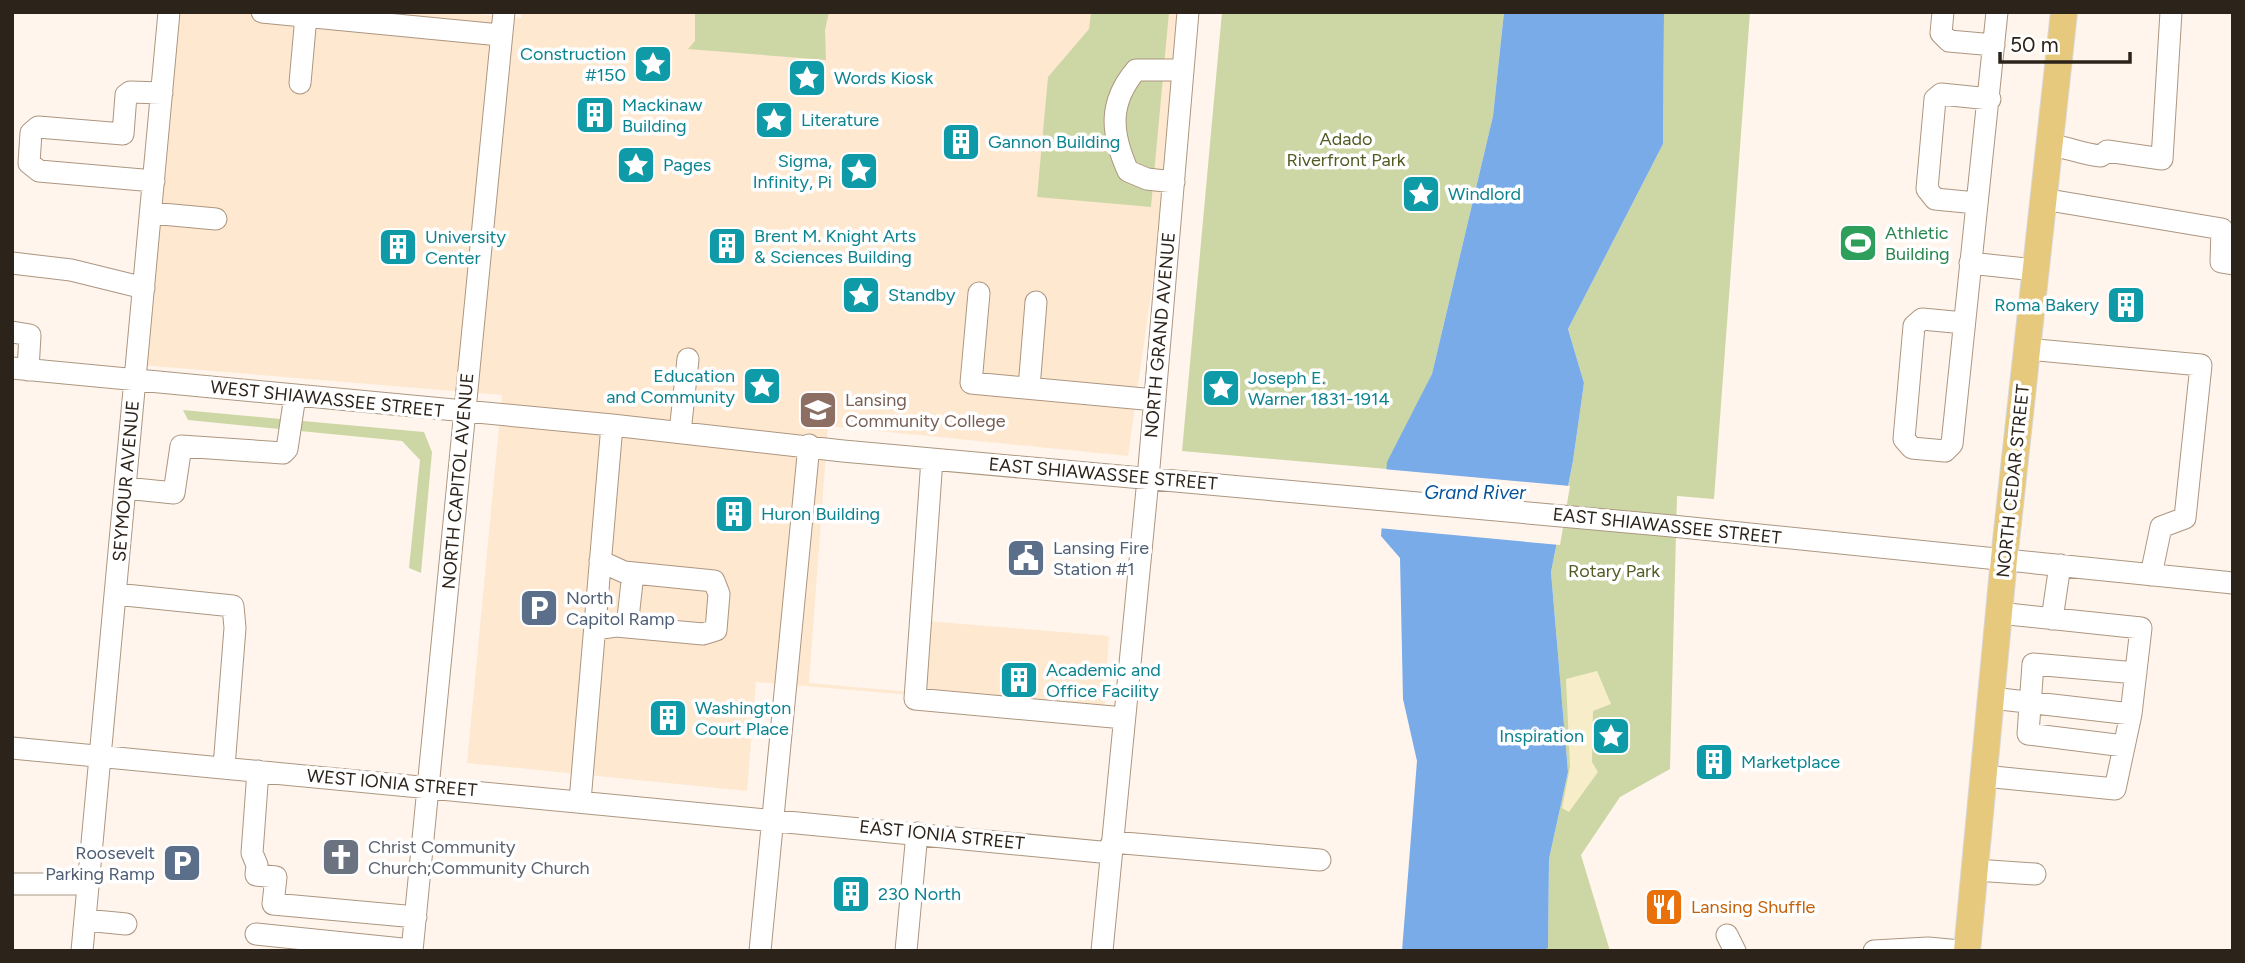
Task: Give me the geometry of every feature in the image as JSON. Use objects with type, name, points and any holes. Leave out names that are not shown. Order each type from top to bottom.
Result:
[{"type":"main road","name":"NORTH CEDAR STREET","points":[[1967,951],[2004,559],[2043,199],[2059,146],[2064,12]]},
{"type":"street","name":"SEYMOUR AVENUE","points":[[83,951],[169,12]]},
{"type":"street","points":[[262,12],[500,35]]},
{"type":"street","name":"NORTH CAPITOL AVENUE","points":[[412,950],[504,12]]},
{"type":"street","name":"NORTH GRAND AVENUE","points":[[1102,951],[1148,479],[1188,12]]},
{"type":"street","points":[[1943,12],[1941,33],[1949,41],[1994,45]]},
{"type":"street","points":[[1964,323],[1922,319],[1914,326],[1904,439],[1912,448],[1944,451],[1952,444],[1997,12]]},
{"type":"street","points":[[2059,146],[2075,153],[2101,156],[2108,151],[2162,159],[2171,12]]},
{"type":"street","points":[[306,84],[313,17]]},
{"type":"street","points":[[1174,182],[1147,179],[1128,171],[1117,146],[1116,118],[1121,89],[1136,70],[1183,70]]},
{"type":"street","points":[[123,134],[127,95],[130,92],[162,93]]},
{"type":"street","points":[[1976,203],[1935,200],[1927,190],[1935,99],[1941,94],[1990,99]]},
{"type":"street","points":[[158,138],[38,127],[21,142],[29,163],[39,171],[216,212]]},
{"type":"street","points":[[2043,199],[2222,229],[2221,262],[2233,264]]},
{"type":"street","points":[[12,263],[71,270],[144,288]]},
{"type":"street","points":[[1970,263],[2035,270]]},
{"type":"street","points":[[979,293],[971,383],[1155,400]]},
{"type":"street","points":[[1029,388],[1036,302]]},
{"type":"street","points":[[12,332],[30,335],[16,370]]},
{"type":"street","points":[[2027,349],[2201,365],[2185,518],[2161,527],[2151,575]]},
{"type":"street","points":[[680,432],[688,359]]},
{"type":"street","name":"WEST SHIAWASSEE STREET","points":[[16,370],[809,445]]},
{"type":"street","points":[[125,488],[174,492],[181,446],[283,453],[287,449],[295,396]]},
{"type":"street","points":[[580,801],[612,425]]},
{"type":"street","points":[[760,951],[809,445]]},
{"type":"street","name":"EAST SHIAWASSEE STREET","points":[[809,445],[932,459],[1672,526],[2233,583]]},
{"type":"street","points":[[932,459],[915,699],[1124,718]]},
{"type":"street","points":[[594,629],[627,627],[703,634],[716,630],[719,594],[714,581],[633,573],[600,561]]},
{"type":"street","points":[[2052,619],[2060,565]]},
{"type":"street","points":[[627,627],[633,573]]},
{"type":"street","points":[[115,594],[233,606],[235,628],[224,767]]},
{"type":"street","points":[[1984,776],[2115,789],[2131,714],[2141,628],[1999,613]]},
{"type":"street","points":[[2124,746],[2028,734],[2033,664],[2136,673]]},
{"type":"street","points":[[1992,698],[2131,714]]},
{"type":"street","name":"WEST IONIA STREET","points":[[12,748],[772,818]]},
{"type":"street","points":[[258,771],[252,853],[257,865],[256,875],[276,877],[273,904],[416,917]]},
{"type":"street","name":"EAST IONIA STREET","points":[[772,818],[917,833],[1320,860]]},
{"type":"street","points":[[906,951],[917,833]]},
{"type":"street","points":[[1975,870],[2035,874]]},
{"type":"street","points":[[12,884],[88,884]]},
{"type":"street","points":[[85,920],[126,924]]},
{"type":"street","points":[[256,934],[412,950]]},
{"type":"street","points":[[1874,951],[1960,951]]},
{"type":"shaded area","name":"Lansing Community College","points":[[179,12],[446,12],[521,18],[522,12],[1191,12],[1128,456],[828,426],[809,683],[921,693],[927,621],[1109,636],[1104,711],[756,682],[747,791],[467,763],[502,395],[141,365]]},
{"type":"green space","points":[[695,12],[829,12],[825,30],[826,60],[688,49],[695,41]]},
{"type":"green space","points":[[1091,12],[1169,12],[1151,207],[1037,197],[1048,77],[1089,29]]},
{"type":"green space","name":"Adado Riverfront Park","points":[[1222,12],[1504,12],[1493,116],[1432,374],[1387,469],[1182,451]]},
{"type":"green space","name":"Rotary Park","points":[[1664,12],[1750,12],[1714,499],[1677,496],[1670,769],[1620,797],[1581,855],[1610,951],[1541,951],[1548,947],[1549,859],[1568,772],[1551,572],[1573,461],[1584,383],[1568,329],[1663,144]]},
{"type":"green space","points":[[183,410],[424,432],[432,452],[421,573],[409,568],[420,460],[402,441],[188,420]]},
{"type":"sand","points":[[1597,671],[1611,704],[1593,711],[1592,762],[1598,772],[1569,812],[1562,808],[1570,767],[1566,679]]},
{"type":"water","name":"Grand River","points":[[1504,12],[1664,12],[1663,144],[1568,329],[1584,383],[1573,461],[1551,572],[1568,772],[1549,859],[1548,948],[1541,951],[1402,951],[1417,761],[1403,699],[1400,558],[1381,536],[1387,462],[1432,374],[1493,116]]},
{"type":"pier","points":[[1383,469],[1570,486],[1560,545],[1378,528]]},
{"type":"place","name":"Construction #150","points":[[653,64]]},
{"type":"place","name":"Words Kiosk","points":[[807,78]]},
{"type":"place","name":"Mackinaw Building","points":[[595,115]]},
{"type":"place","name":"Literature","points":[[774,120]]},
{"type":"place","name":"Gannon Building","points":[[961,142]]},
{"type":"place","name":"Pages","points":[[636,165]]},
{"type":"place","name":"Sigma, Infinity, Pi","points":[[859,171]]},
{"type":"place","name":"Windlord","points":[[1421,194]]},
{"type":"place","name":"Athletic Building","points":[[1858,243]]},
{"type":"place","name":"Brent M. Knight Arts & Sciences Building","points":[[727,246]]},
{"type":"place","name":"University Center","points":[[398,247]]},
{"type":"place","name":"Standby","points":[[861,295]]},
{"type":"place","name":"Roma Bakery","points":[[2126,305]]},
{"type":"place","name":"Education and Community","points":[[762,386]]},
{"type":"place","name":"Joseph E. Warner 1831-1914","points":[[1221,388]]},
{"type":"place","name":"Lansing Community College","points":[[818,410]]},
{"type":"place","name":"Huron Building","points":[[734,514]]},
{"type":"place","name":"Lansing Fire Station #1","points":[[1026,558]]},
{"type":"place","name":"North Capitol Ramp","points":[[539,608]]},
{"type":"place","name":"Academic and Office Facility","points":[[1019,680]]},
{"type":"place","name":"Washington Court Place","points":[[668,718]]},
{"type":"place","name":"Inspiration","points":[[1611,736]]},
{"type":"place","name":"Marketplace","points":[[1714,762]]},
{"type":"place","name":"Christ Community Church;Community Church","points":[[341,857]]},
{"type":"place","name":"Roosevelt Parking Ramp","points":[[182,863]]},
{"type":"place","name":"230 North","points":[[851,894]]},
{"type":"place","name":"Lansing Shuffle","points":[[1664,907]]}]
